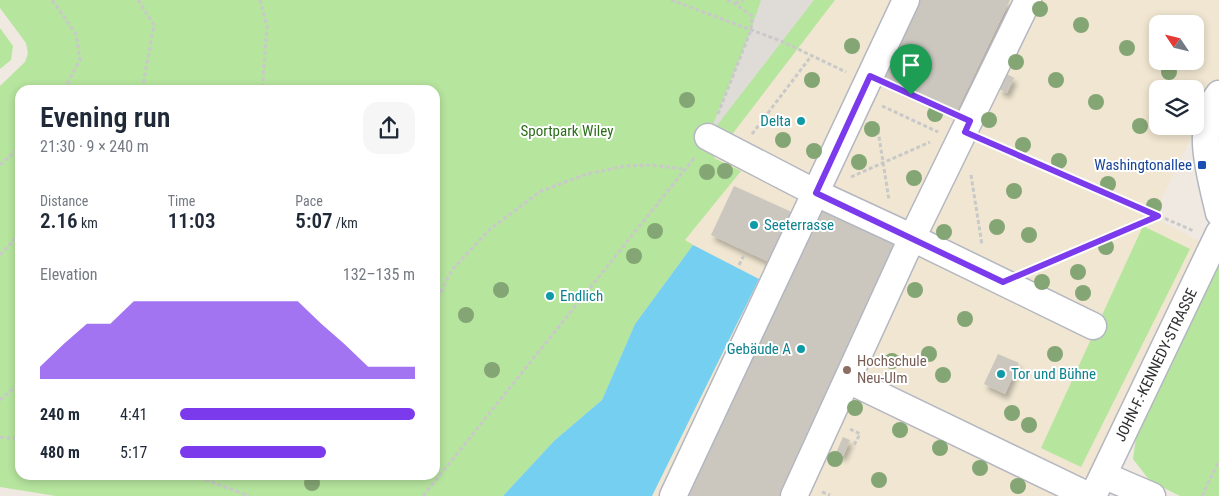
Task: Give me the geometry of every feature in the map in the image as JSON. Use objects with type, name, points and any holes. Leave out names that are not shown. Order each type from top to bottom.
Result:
[{"type":"street","points":[[673,496],[816,193],[868,89],[906,0]]},
{"type":"street","points":[[794,496],[848,380],[903,233],[960,133],[1028,0]]},
{"type":"street","points":[[1219,94],[1213,101],[1209,112],[1207,143],[1210,173],[1219,213]]},
{"type":"street","points":[[708,137],[816,193],[903,233],[1093,326]]},
{"type":"street","name":"JOHN-F.-KENNEDY-STRASSE","points":[[1095,489],[1217,237]]},
{"type":"street","points":[[848,380],[1095,489],[1152,496]]},
{"type":"path","points":[[52,0],[76,34],[80,60],[67,85]]},
{"type":"path","points":[[138,0],[154,25],[143,85]]},
{"type":"path","points":[[260,0],[267,26],[262,85]]},
{"type":"path","points":[[671,0],[812,55],[868,89],[960,133],[1158,216],[1217,237]]},
{"type":"path","points":[[440,476],[686,169],[708,137],[751,30],[752,16],[734,3],[726,0]]},
{"type":"path","points":[[734,3],[744,0]]},
{"type":"path","points":[[738,152],[812,55]]},
{"type":"path","points":[[868,89],[960,133]]},
{"type":"path","points":[[868,89],[883,163],[903,233]]},
{"type":"path","points":[[816,193],[883,163],[960,133]]},
{"type":"path","points":[[0,165],[15,152]]},
{"type":"path","points":[[440,294],[452,270],[489,230],[541,191],[587,174],[625,166],[650,165],[686,169]]},
{"type":"path","points":[[971,170],[995,279],[1158,216]]},
{"type":"path","points":[[0,255],[15,239]]},
{"type":"path","points":[[739,265],[744,255]]},
{"type":"path","points":[[0,400],[15,387]]},
{"type":"path","points":[[0,437],[15,438]]},
{"type":"path","points":[[1202,496],[1219,461]]},
{"type":"path","points":[[206,480],[249,496]]},
{"type":"path","points":[[423,496],[436,480]]},
{"type":"shaded area","points":[[761,0],[814,0],[708,137],[751,30]]},
{"type":"shaded area","name":"Hochschule Neu-Ulm","points":[[835,0],[1219,0],[1219,79],[1204,110],[1204,80],[1149,80],[1149,135],[1192,135],[1153,217],[1205,244],[1083,496],[453,496]]},
{"type":"green space","name":"Sportpark Wiley","points":[[0,0],[835,0],[714,158],[741,171],[685,240],[693,245],[635,324],[602,400],[555,440],[503,496],[56,496],[0,487],[0,86],[25,62],[28,53],[26,43],[0,8]]},
{"type":"green space","points":[[0,28],[13,46],[11,60],[0,69]]},
{"type":"green space","points":[[1143,226],[1190,249],[1081,467],[1041,448]]},
{"type":"green space","points":[[1219,262],[1219,496],[1180,496],[1150,481],[1133,459],[1137,430]]},
{"type":"water","points":[[693,245],[759,279],[652,496],[503,496],[555,440],[602,400],[635,324]]},
{"type":"building","points":[[911,0],[1010,0],[956,113],[876,75]]},
{"type":"building","points":[[1007,74],[1014,78],[1007,93],[999,89]]},
{"type":"building","name":"Seeterrasse","points":[[734,186],[796,214],[773,264],[711,235]]},
{"type":"building","name":"Gebäude A","points":[[820,208],[897,244],[780,496],[684,496]]},
{"type":"building","name":"Tor und Bühne","points":[[998,354],[1019,363],[1005,394],[984,384]]},
{"type":"building","points":[[843,437],[850,440],[843,456],[836,453]]},
{"type":"place","name":"Delta","points":[[801,121]]},
{"type":"place","name":"Washingtonallee","points":[[1202,165]]},
{"type":"place","name":"Seeterrasse","points":[[754,225]]},
{"type":"place","name":"Endlich","points":[[550,296]]},
{"type":"place","name":"Gebäude A","points":[[801,349]]},
{"type":"place","name":"Hochschule Neu-Ulm","points":[[847,370]]},
{"type":"place","name":"Tor und Bühne","points":[[1001,374]]},
{"type":"route","points":[[870,76],[911,95],[970,121],[965,132],[1158,216],[1003,282],[816,193],[870,76]]}]
